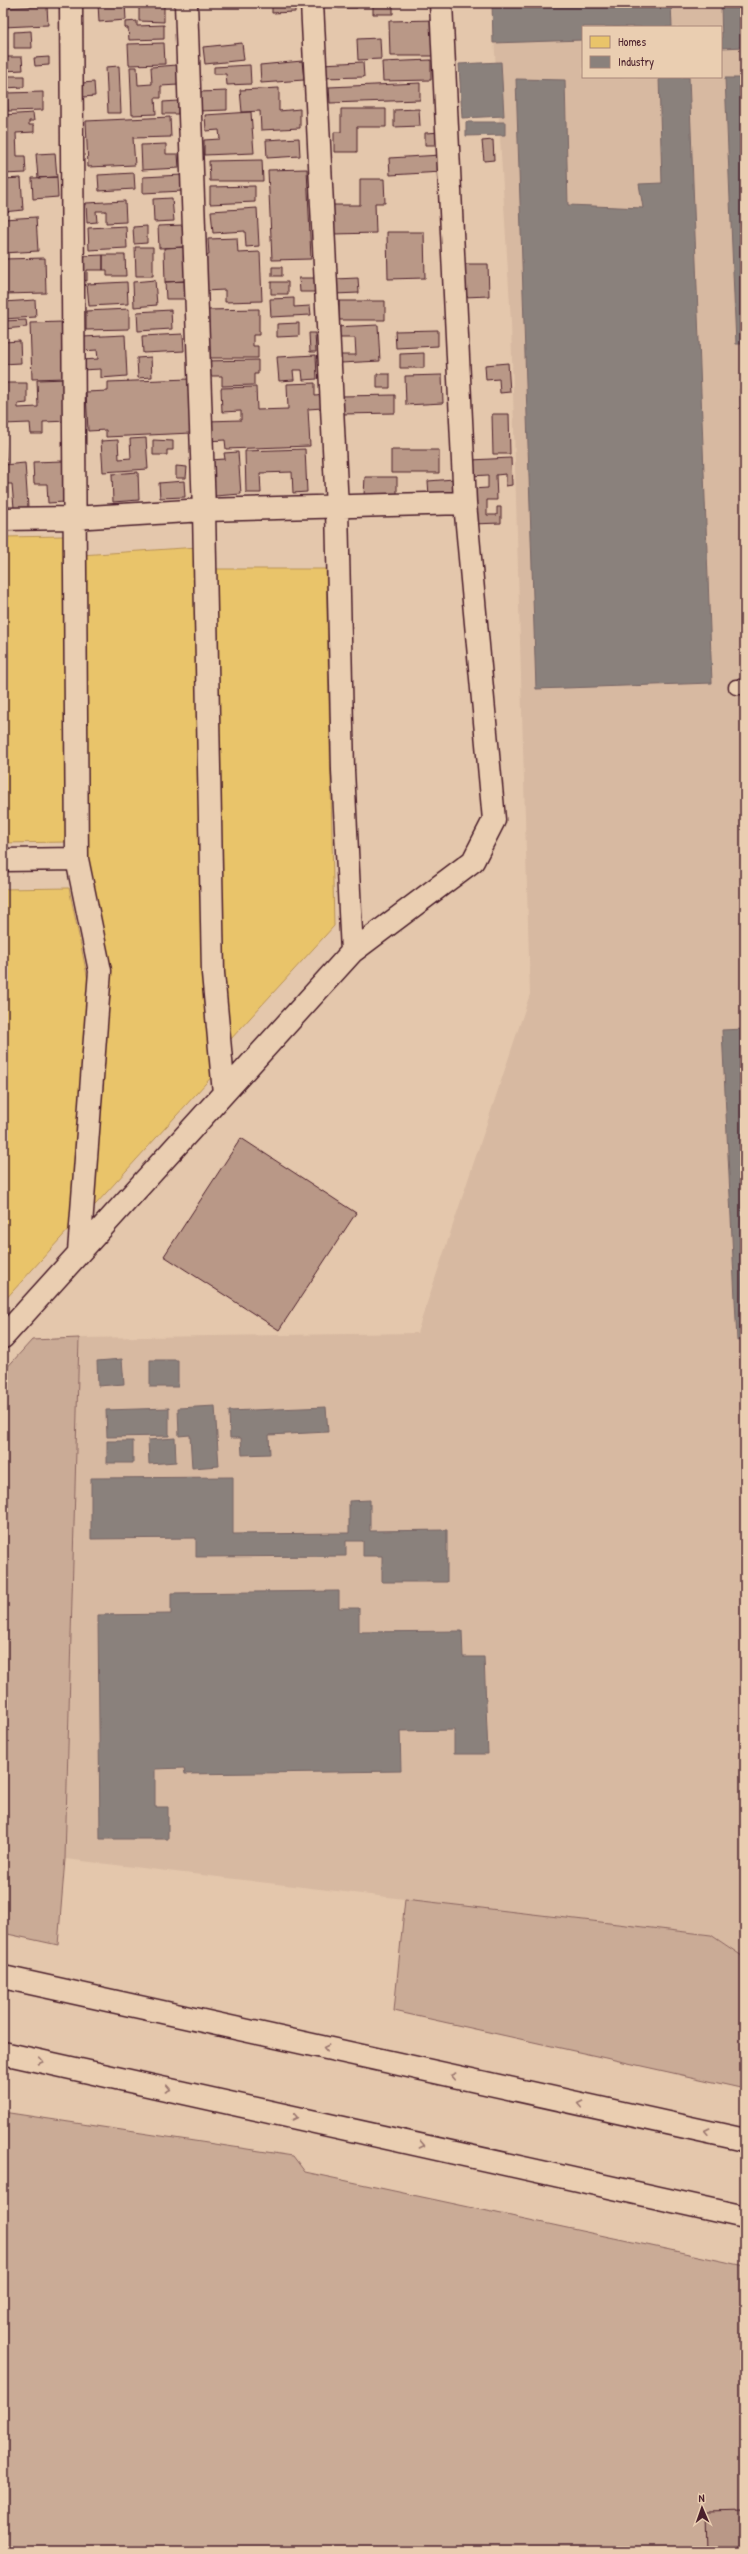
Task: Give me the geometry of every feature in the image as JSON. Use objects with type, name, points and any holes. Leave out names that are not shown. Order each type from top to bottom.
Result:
[{"type":"street","points":[[71,3],[73,518],[77,859],[100,971],[79,1252]]},
{"type":"street","points":[[186,3],[204,510],[212,973],[224,1093]]},
{"type":"street","points":[[312,3],[337,508],[343,770],[352,952]]},
{"type":"street","points":[[3,1337],[352,952],[473,860],[494,820],[465,503],[441,3]]},
{"type":"street","points":[[3,519],[73,518],[204,510],[337,508],[465,503]]},
{"type":"street","points":[[3,860],[77,859]]},
{"type":"street","points":[[3,1977],[745,2140]]},
{"type":"street","points":[[3,2053],[745,2217]]},
{"type":"shaded area","points":[[492,3],[745,3],[745,1958],[711,1935],[65,1859],[79,1338],[417,1333],[530,994],[511,322]]},
{"type":"shaded area","points":[[79,1338],[65,1859],[58,1945],[3,1933],[3,1372],[32,1340]]},
{"type":"shaded area","points":[[405,1899],[711,1935],[745,1958],[745,2089],[394,2011]]},
{"type":"shaded area","points":[[3,2112],[293,2156],[305,2172],[745,2266],[745,2551],[3,2551]]},
{"type":"building: Homes","points":[[64,536],[68,842],[3,843],[3,537]]},
{"type":"building: Homes","points":[[198,547],[216,1072],[86,1215],[105,962],[84,862],[81,555]]},
{"type":"building: Homes","points":[[214,569],[326,569],[334,926],[230,1040],[221,943]]},
{"type":"building: Homes","points":[[69,888],[89,985],[70,1228],[3,1302],[3,889]]},
{"type":"building: Industry","points":[[492,3],[671,3],[672,26],[582,26],[582,40],[493,43]]},
{"type":"building: Industry","points":[[721,3],[745,3],[745,47],[722,48]]},
{"type":"building: Industry","points":[[501,62],[504,116],[462,118],[459,64]]},
{"type":"building: Industry","points":[[659,78],[689,78],[712,683],[536,689],[516,79],[565,80],[568,205],[643,208],[639,184],[662,183]]},
{"type":"building: Industry","points":[[725,78],[745,78],[745,344],[736,344]]},
{"type":"building: Industry","points":[[466,122],[505,122],[505,135],[466,136]]},
{"type":"building: Industry","points":[[740,389],[745,389],[745,571]]},
{"type":"building: Industry","points":[[745,1029],[745,1340],[737,1341],[722,1030]]},
{"type":"building: Industry","points":[[122,1359],[124,1384],[98,1386],[97,1361]]},
{"type":"building: Industry","points":[[150,1360],[178,1360],[178,1387],[150,1387]]},
{"type":"building: Industry","points":[[215,1406],[219,1466],[192,1468],[190,1435],[179,1436],[178,1408]]},
{"type":"building: Industry","points":[[326,1407],[328,1432],[269,1435],[270,1454],[242,1455],[241,1438],[230,1438],[229,1411]]},
{"type":"building: Industry","points":[[169,1408],[169,1436],[107,1437],[106,1410]]},
{"type":"building: Industry","points":[[175,1438],[176,1462],[149,1464],[148,1440]]},
{"type":"building: Industry","points":[[107,1441],[133,1441],[133,1463],[107,1463]]},
{"type":"building: Industry","points":[[233,1477],[233,1534],[349,1533],[349,1501],[370,1500],[370,1531],[447,1530],[447,1582],[382,1582],[382,1556],[363,1556],[363,1541],[346,1541],[346,1556],[196,1557],[196,1538],[91,1539],[91,1478]]},
{"type":"building: Industry","points":[[339,1591],[339,1608],[359,1608],[359,1632],[462,1631],[463,1657],[484,1657],[488,1754],[454,1754],[454,1730],[400,1731],[401,1771],[185,1774],[184,1768],[155,1769],[155,1807],[168,1807],[168,1839],[100,1839],[98,1615],[171,1614],[171,1593]]},
{"type":"building: Other","points":[[98,3],[125,3],[126,20],[99,22]]},
{"type":"building: Other","points":[[139,3],[164,3],[164,22],[139,21]]},
{"type":"building: Other","points":[[272,3],[295,3],[295,12],[272,13]]},
{"type":"building: Other","points":[[339,3],[357,3],[357,8],[338,8]]},
{"type":"building: Other","points":[[373,3],[393,3],[393,14],[373,14]]},
{"type":"building: Other","points":[[47,6],[48,25],[3,27],[3,8]]},
{"type":"building: Other","points":[[436,20],[437,56],[390,56],[389,21]]},
{"type":"building: Other","points":[[137,21],[137,26],[164,25],[164,39],[129,40],[128,28],[125,28],[125,22]]},
{"type":"building: Other","points":[[3,31],[6,31],[7,49],[3,49]]},
{"type":"building: Other","points":[[31,31],[32,48],[14,48],[14,32]]},
{"type":"building: Other","points":[[380,38],[381,59],[358,60],[357,39]]},
{"type":"building: Other","points":[[164,43],[165,64],[129,65],[128,44]]},
{"type":"building: Other","points":[[242,43],[244,60],[205,64],[203,47]]},
{"type":"building: Other","points":[[3,57],[22,57],[23,70],[3,71]]},
{"type":"building: Other","points":[[49,57],[49,65],[35,66],[34,58]]},
{"type":"building: Other","points":[[431,60],[431,80],[383,81],[382,62]]},
{"type":"building: Other","points":[[302,61],[304,80],[261,83],[260,65]]},
{"type":"building: Other","points":[[363,62],[364,77],[321,78],[321,64]]},
{"type":"building: Other","points":[[177,65],[178,85],[161,86],[161,98],[155,98],[156,114],[132,115],[130,67],[137,67],[138,85],[152,84],[151,67]]},
{"type":"building: Other","points":[[250,65],[251,84],[227,85],[226,74],[214,74],[214,67]]},
{"type":"building: Other","points":[[119,66],[121,113],[108,113],[106,67]]},
{"type":"building: Other","points":[[3,76],[24,76],[24,87],[3,88]]},
{"type":"building: Other","points":[[94,82],[95,96],[83,97],[82,83]]},
{"type":"building: Other","points":[[420,83],[420,100],[330,103],[329,87]]},
{"type":"building: Other","points":[[279,88],[279,111],[300,109],[300,128],[261,130],[260,111],[242,112],[240,90]]},
{"type":"building: Other","points":[[227,91],[227,110],[199,111],[199,92]]},
{"type":"building: Other","points":[[43,92],[43,110],[8,111],[7,93]]},
{"type":"building: Other","points":[[178,101],[178,114],[163,114],[163,102]]},
{"type":"building: Other","points":[[341,109],[386,109],[386,127],[357,127],[357,152],[334,152],[334,132],[341,132]]},
{"type":"building: Other","points":[[419,109],[420,126],[394,127],[394,110]]},
{"type":"building: Other","points":[[251,112],[254,153],[204,155],[204,140],[220,139],[219,130],[206,131],[205,115]]},
{"type":"building: Other","points":[[33,113],[34,121],[29,121],[29,125],[34,125],[34,132],[16,133],[17,156],[25,156],[26,173],[3,174],[3,115]]},
{"type":"building: Other","points":[[170,117],[171,137],[133,138],[135,165],[88,167],[86,121]]},
{"type":"building: Other","points":[[442,132],[442,145],[425,145],[425,133]]},
{"type":"building: Other","points":[[299,138],[300,156],[267,158],[266,140]]},
{"type":"building: Other","points":[[493,140],[494,160],[484,161],[482,141]]},
{"type":"building: Other","points":[[166,144],[166,154],[178,154],[179,168],[142,170],[141,145]]},
{"type":"building: Other","points":[[55,153],[57,177],[38,178],[36,154]]},
{"type":"building: Other","points":[[441,155],[442,172],[390,175],[389,158]]},
{"type":"building: Other","points":[[262,160],[263,181],[210,181],[209,161]]},
{"type":"building: Other","points":[[307,169],[311,259],[272,260],[268,170]]},
{"type":"building: Other","points":[[134,173],[135,189],[99,191],[98,175]]},
{"type":"building: Other","points":[[182,175],[183,191],[143,193],[143,177]]},
{"type":"building: Other","points":[[57,177],[58,197],[33,199],[32,178]]},
{"type":"building: Other","points":[[21,178],[23,210],[3,212],[3,179]]},
{"type":"building: Other","points":[[360,179],[384,179],[385,203],[375,203],[376,233],[333,234],[332,205],[360,205]]},
{"type":"building: Other","points":[[255,186],[255,202],[210,204],[210,187]]},
{"type":"building: Other","points":[[172,198],[174,221],[154,222],[153,199]]},
{"type":"building: Other","points":[[125,201],[126,222],[106,223],[106,211],[96,211],[97,222],[87,223],[86,203]]},
{"type":"building: Other","points":[[257,208],[259,246],[246,247],[245,231],[213,233],[211,211]]},
{"type":"building: Other","points":[[36,217],[38,251],[3,253],[3,219]]},
{"type":"building: Other","points":[[184,225],[185,247],[159,248],[158,226]]},
{"type":"building: Other","points":[[126,226],[127,248],[89,250],[88,228]]},
{"type":"building: Other","points":[[147,226],[147,243],[134,244],[133,227]]},
{"type":"building: Other","points":[[387,232],[424,232],[425,278],[388,279]]},
{"type":"building: Other","points":[[237,238],[238,253],[260,252],[262,301],[225,302],[225,290],[204,291],[203,255],[209,255],[208,239]]},
{"type":"building: Other","points":[[135,247],[153,247],[153,276],[136,276]]},
{"type":"building: Other","points":[[185,247],[186,281],[165,282],[164,248]]},
{"type":"building: Other","points":[[103,255],[103,270],[87,270],[87,281],[82,280],[81,256]]},
{"type":"building: Other","points":[[103,255],[125,255],[126,276],[107,276],[107,270],[103,270]]},
{"type":"building: Other","points":[[45,258],[46,293],[3,294],[3,259]]},
{"type":"building: Other","points":[[463,264],[488,264],[489,296],[464,297]]},
{"type":"building: Other","points":[[272,267],[282,267],[282,276],[272,276]]},
{"type":"building: Other","points":[[299,278],[318,278],[318,292],[300,292]]},
{"type":"building: Other","points":[[358,278],[359,293],[334,294],[334,279]]},
{"type":"building: Other","points":[[155,280],[157,305],[134,307],[133,282]]},
{"type":"building: Other","points":[[186,281],[187,299],[166,299],[165,282]]},
{"type":"building: Other","points":[[127,282],[128,304],[89,306],[87,284]]},
{"type":"building: Other","points":[[271,282],[288,282],[288,294],[271,294]]},
{"type":"building: Other","points":[[294,298],[294,307],[310,306],[311,315],[271,317],[270,299]]},
{"type":"building: Other","points":[[35,300],[36,317],[3,319],[3,302]]},
{"type":"building: Other","points":[[339,301],[385,301],[385,320],[339,320]]},
{"type":"building: Other","points":[[129,309],[129,329],[86,330],[86,311]]},
{"type":"building: Other","points":[[259,309],[259,335],[253,335],[253,346],[258,346],[258,358],[207,358],[206,310]]},
{"type":"building: Other","points":[[171,310],[172,329],[138,331],[137,312]]},
{"type":"building: Other","points":[[26,320],[27,327],[3,329],[3,321]]},
{"type":"building: Other","points":[[63,322],[65,378],[32,379],[30,323]]},
{"type":"building: Other","points":[[299,323],[299,336],[277,337],[277,324]]},
{"type":"building: Other","points":[[378,325],[380,361],[341,363],[340,355],[356,355],[355,338],[335,338],[334,327]]},
{"type":"building: Other","points":[[438,330],[438,346],[396,348],[395,331]]},
{"type":"building: Other","points":[[309,333],[315,333],[316,352],[310,352]]},
{"type":"building: Other","points":[[183,334],[184,351],[143,353],[142,336]]},
{"type":"building: Other","points":[[125,335],[127,376],[101,378],[101,369],[81,370],[81,360],[98,359],[97,350],[82,351],[82,337]]},
{"type":"building: Other","points":[[20,341],[21,363],[3,364],[3,342]]},
{"type":"building: Other","points":[[424,353],[424,368],[400,368],[400,354]]},
{"type":"building: Other","points":[[316,355],[317,379],[303,380],[302,370],[293,370],[294,380],[279,381],[277,357]]},
{"type":"building: Other","points":[[151,357],[152,377],[138,378],[137,358]]},
{"type":"building: Other","points":[[258,360],[258,374],[254,374],[254,385],[222,386],[222,376],[203,376],[203,361]]},
{"type":"building: Other","points":[[508,363],[510,392],[500,393],[499,379],[486,380],[485,365]]},
{"type":"building: Other","points":[[377,374],[390,374],[390,388],[377,388]]},
{"type":"building: Other","points":[[442,375],[443,403],[406,405],[405,376]]},
{"type":"building: Other","points":[[68,379],[69,421],[43,422],[43,434],[31,434],[30,423],[3,424],[3,383],[27,383],[27,403],[18,404],[18,408],[38,407],[37,380]]},
{"type":"building: Other","points":[[189,379],[191,433],[106,437],[106,430],[88,431],[86,392],[108,391],[108,382]]},
{"type":"building: Other","points":[[315,383],[315,396],[325,395],[323,408],[308,409],[310,446],[226,449],[225,440],[207,441],[207,421],[241,420],[241,411],[222,412],[221,388],[256,387],[257,410],[288,409],[287,384]]},
{"type":"building: Other","points":[[395,395],[395,413],[342,414],[341,396]]},
{"type":"building: Other","points":[[492,414],[509,414],[510,454],[493,454]]},
{"type":"building: Other","points":[[3,427],[6,461],[3,461]]},
{"type":"building: Other","points":[[146,438],[148,469],[103,472],[101,441],[118,440],[119,459],[131,458],[130,439]]},
{"type":"building: Other","points":[[153,440],[173,441],[173,450],[167,450],[167,455],[153,455]]},
{"type":"building: Other","points":[[305,449],[307,492],[293,493],[292,472],[260,473],[261,493],[246,493],[245,451]]},
{"type":"building: Other","points":[[391,450],[439,450],[439,473],[391,473]]},
{"type":"building: Other","points":[[238,452],[241,494],[215,496],[212,494],[210,460],[225,459],[224,453]]},
{"type":"building: Other","points":[[511,458],[512,485],[506,486],[506,474],[496,475],[497,500],[487,500],[487,515],[497,515],[497,507],[501,507],[501,523],[472,524],[471,489],[488,488],[488,475],[471,476],[471,460]]},
{"type":"building: Other","points":[[63,461],[65,502],[48,503],[47,484],[34,484],[33,462]]},
{"type":"building: Other","points":[[25,463],[28,507],[14,508],[12,484],[3,484],[3,465]]},
{"type":"building: Other","points":[[176,466],[187,467],[186,478],[176,478]]},
{"type":"building: Other","points":[[138,472],[139,500],[113,502],[112,474]]},
{"type":"building: Other","points":[[365,477],[397,477],[397,495],[364,495]]},
{"type":"building: Other","points":[[454,479],[455,494],[429,496],[428,481]]},
{"type":"building: Other","points":[[184,481],[185,497],[160,498],[159,483]]},
{"type":"building: Other","points":[[241,1138],[356,1213],[279,1330],[164,1256]]},
{"type":"building: Other","points":[[745,2511],[745,2551],[707,2551],[706,2512]]}]
